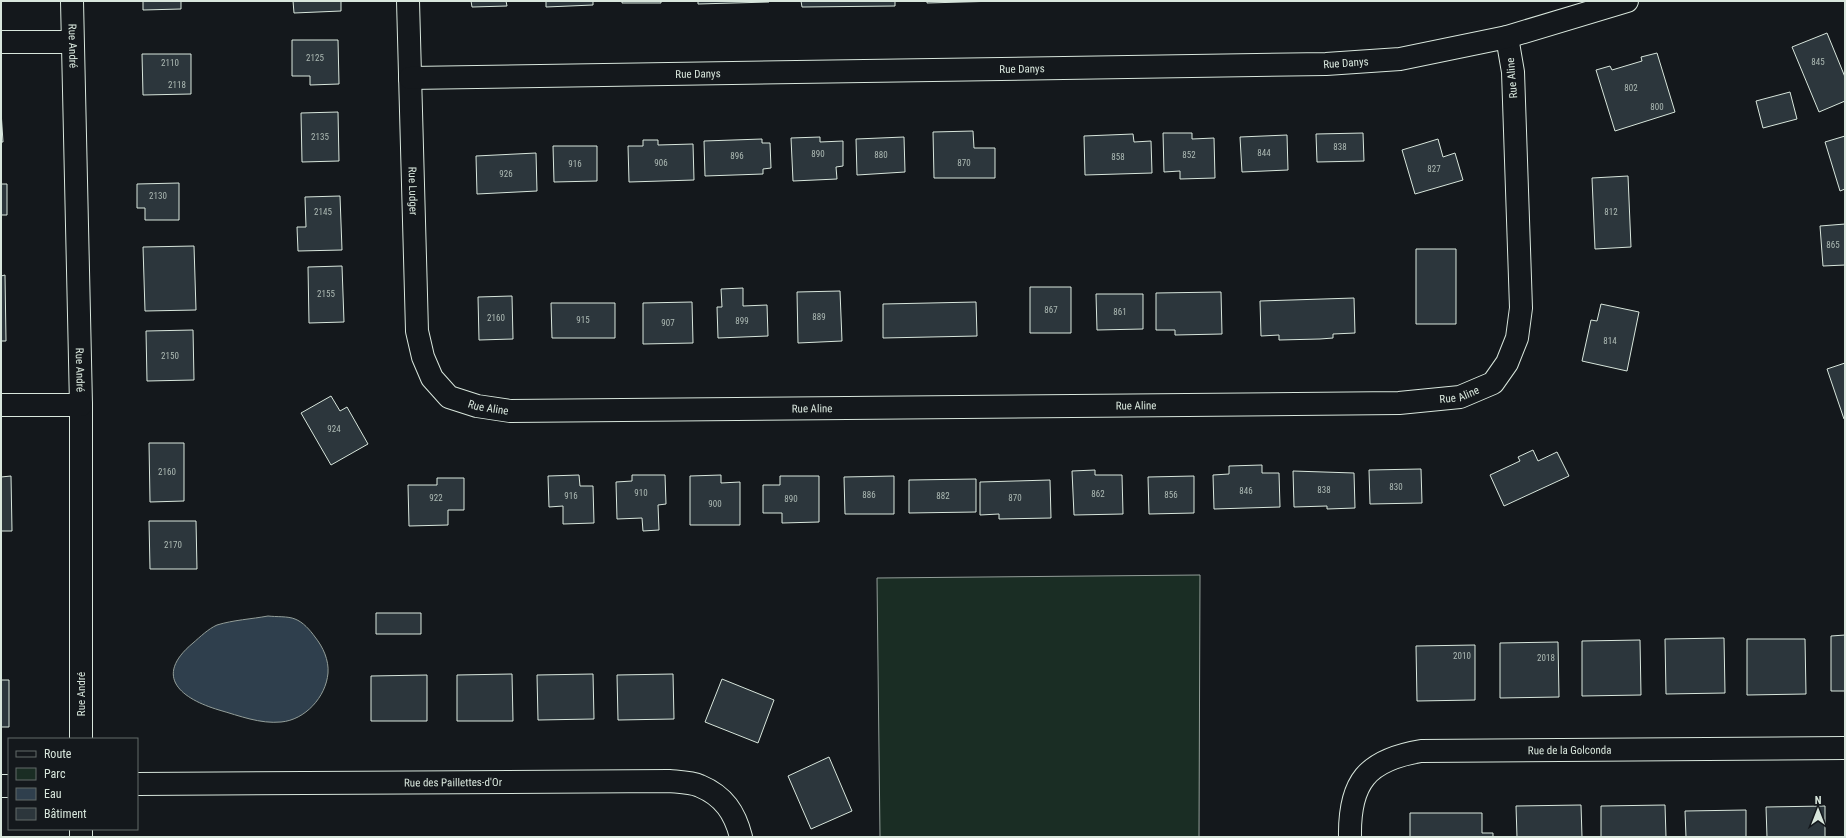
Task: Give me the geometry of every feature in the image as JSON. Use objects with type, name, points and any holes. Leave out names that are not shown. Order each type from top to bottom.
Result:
[{"type":"street","name":"Rue André","points":[[72,1],[81,405],[80,738]]},
{"type":"street","name":"Rue Ludger","points":[[408,1],[417,331],[423,357],[432,378]]},
{"type":"street","name":"Rue Danys","points":[[410,78],[1326,64],[1400,59],[1507,37],[1627,1]]},
{"type":"street","name":"Rue Aline","points":[[432,378],[449,397],[477,406],[510,411],[1399,403],[1460,397],[1493,383],[1508,363],[1518,331],[1521,308],[1513,72],[1507,37]]},
{"type":"street","points":[[1,42],[72,42]]},
{"type":"street","points":[[1,405],[81,405]]},
{"type":"street","name":"Rue de la Golconda","points":[[1350,837],[1350,817],[1354,797],[1364,778],[1379,764],[1398,755],[1422,751],[1845,748]]},
{"type":"street","name":"Rue des Paillettes-d'Or","points":[[138,784],[669,781],[700,786],[718,796],[728,806],[736,819],[742,837]]},
{"type":"green space","points":[[1200,575],[1199,837],[880,837],[877,578]]},
{"type":"water","points":[[268,616],[289,617],[301,622],[313,634],[321,645],[325,654],[328,663],[326,682],[319,699],[306,712],[298,717],[281,722],[258,721],[219,710],[194,700],[184,693],[177,685],[173,676],[175,666],[181,655],[207,631],[223,623]]},
{"type":"building","points":[[143,1],[181,1],[181,9],[143,10]]},
{"type":"building","points":[[293,1],[341,1],[341,11],[294,13]]},
{"type":"building","points":[[471,1],[506,1],[507,6],[472,7]]},
{"type":"building","points":[[546,1],[593,1],[593,5],[546,7]]},
{"type":"building","points":[[622,1],[661,1],[661,3],[622,3]]},
{"type":"building","points":[[698,1],[769,1],[769,2],[698,4]]},
{"type":"building","points":[[801,1],[895,1],[895,6],[802,7]]},
{"type":"building","points":[[927,1],[999,1],[927,3]]},
{"type":"building","points":[[1827,33],[1845,77],[1845,101],[1819,112],[1792,47]]},
{"type":"building","points":[[292,40],[338,40],[339,84],[310,85],[310,76],[292,76]]},
{"type":"building","points":[[1657,53],[1675,112],[1615,131],[1596,70],[1610,66],[1612,70],[1642,61],[1641,57]]},
{"type":"building","points":[[142,54],[191,54],[191,94],[143,95]]},
{"type":"building","points":[[1790,92],[1797,119],[1763,128],[1756,101]]},
{"type":"building","points":[[1,111],[3,142],[1,142]]},
{"type":"building","points":[[338,112],[339,161],[302,162],[301,113]]},
{"type":"building","points":[[973,131],[974,148],[995,148],[995,178],[934,178],[933,132]]},
{"type":"building","points":[[1163,133],[1192,133],[1192,139],[1214,138],[1215,178],[1180,179],[1180,171],[1164,172]]},
{"type":"building","points":[[1363,133],[1364,161],[1317,162],[1316,134]]},
{"type":"building","points":[[1133,134],[1134,142],[1151,141],[1152,173],[1085,175],[1084,136]]},
{"type":"building","points":[[1287,135],[1288,170],[1242,172],[1240,137]]},
{"type":"building","points":[[1845,136],[1845,189],[1840,191],[1825,142]]},
{"type":"building","points":[[820,137],[820,142],[843,141],[843,166],[836,167],[837,179],[793,181],[791,138]]},
{"type":"building","points":[[904,137],[905,172],[857,175],[856,139]]},
{"type":"building","points":[[762,139],[762,143],[770,143],[771,168],[763,169],[763,174],[705,176],[704,141]]},
{"type":"building","points":[[1438,139],[1443,157],[1455,153],[1463,180],[1415,194],[1402,150]]},
{"type":"building","points":[[643,140],[658,140],[658,145],[693,144],[694,180],[629,182],[628,146],[643,146]]},
{"type":"building","points":[[553,146],[597,146],[597,181],[554,182]]},
{"type":"building","points":[[536,153],[537,191],[477,194],[476,156]]},
{"type":"building","points":[[1628,176],[1631,247],[1595,249],[1592,178]]},
{"type":"building","points":[[179,183],[179,220],[145,220],[145,208],[137,208],[137,184]]},
{"type":"building","points":[[1,184],[7,184],[7,215],[1,215]]},
{"type":"building","points":[[340,196],[342,250],[298,251],[297,227],[306,227],[305,197]]},
{"type":"building","points":[[1845,224],[1845,265],[1823,266],[1820,226]]},
{"type":"building","points":[[194,246],[196,310],[145,311],[143,247]]},
{"type":"building","points":[[1416,249],[1456,249],[1456,324],[1416,324]]},
{"type":"building","points":[[342,266],[344,322],[309,323],[308,267]]},
{"type":"building","points":[[5,275],[6,341],[1,341],[1,276]]},
{"type":"building","points":[[1030,287],[1071,287],[1071,333],[1030,333]]},
{"type":"building","points":[[743,288],[743,306],[767,305],[768,336],[718,338],[717,307],[722,307],[721,289]]},
{"type":"building","points":[[840,291],[842,341],[798,343],[797,292]]},
{"type":"building","points":[[1221,292],[1222,334],[1175,335],[1175,330],[1156,330],[1156,293]]},
{"type":"building","points":[[1096,294],[1143,294],[1143,329],[1097,330]]},
{"type":"building","points":[[512,296],[513,339],[479,340],[478,297]]},
{"type":"building","points":[[1354,298],[1355,333],[1333,334],[1333,338],[1320,339],[1279,340],[1279,335],[1261,336],[1260,301]]},
{"type":"building","points":[[692,302],[693,343],[643,344],[643,303]]},
{"type":"building","points":[[976,302],[977,336],[883,338],[883,304]]},
{"type":"building","points":[[551,303],[615,303],[615,338],[552,338]]},
{"type":"building","points":[[1601,304],[1639,312],[1627,371],[1582,361],[1591,320],[1597,321]]},
{"type":"building","points":[[193,330],[194,380],[147,381],[146,331]]},
{"type":"building","points":[[1845,363],[1845,419],[1844,419],[1827,369]]},
{"type":"building","points":[[331,396],[340,411],[347,407],[368,444],[331,465],[301,413]]},
{"type":"building","points":[[149,443],[184,443],[184,501],[150,502]]},
{"type":"building","points":[[1533,450],[1538,461],[1557,452],[1569,476],[1504,506],[1490,475],[1520,461],[1518,457]]},
{"type":"building","points":[[1262,465],[1262,473],[1279,473],[1280,507],[1214,509],[1213,475],[1229,474],[1229,466]]},
{"type":"building","points":[[1421,469],[1422,503],[1370,504],[1369,470]]},
{"type":"building","points":[[1095,470],[1095,475],[1122,475],[1123,514],[1074,515],[1072,471]]},
{"type":"building","points":[[1293,471],[1354,473],[1355,508],[1327,509],[1327,506],[1294,507]]},
{"type":"building","points":[[579,475],[580,486],[593,486],[594,523],[563,524],[563,506],[549,507],[548,476]]},
{"type":"building","points":[[632,475],[665,475],[666,504],[658,505],[659,530],[643,531],[642,518],[617,519],[616,482],[632,481]]},
{"type":"building","points":[[721,475],[721,483],[740,482],[740,525],[690,525],[690,476]]},
{"type":"building","points":[[11,476],[12,531],[1,531],[1,477]]},
{"type":"building","points":[[780,476],[819,476],[819,522],[782,523],[782,513],[763,513],[763,485],[780,485]]},
{"type":"building","points":[[894,476],[894,514],[845,514],[844,477]]},
{"type":"building","points":[[1194,476],[1194,513],[1149,514],[1148,477]]},
{"type":"building","points":[[437,478],[464,478],[464,510],[448,510],[448,525],[409,526],[408,485],[437,485]]},
{"type":"building","points":[[976,479],[976,512],[909,513],[909,480]]},
{"type":"building","points":[[1050,480],[1051,518],[999,519],[999,514],[980,515],[980,482]]},
{"type":"building","points":[[149,521],[196,521],[197,569],[150,569]]},
{"type":"building","points":[[376,613],[421,613],[421,634],[376,634]]},
{"type":"building","points":[[1845,635],[1845,691],[1831,691],[1831,636]]},
{"type":"building","points":[[1724,638],[1725,693],[1666,694],[1665,639]]},
{"type":"building","points":[[1747,639],[1805,639],[1806,694],[1747,695]]},
{"type":"building","points":[[1640,640],[1641,695],[1582,696],[1582,641]]},
{"type":"building","points":[[1558,642],[1559,697],[1500,698],[1500,643]]},
{"type":"building","points":[[1475,645],[1475,700],[1417,701],[1416,646]]},
{"type":"building","points":[[512,674],[513,721],[457,721],[457,675]]},
{"type":"building","points":[[593,674],[594,719],[538,720],[537,675]]},
{"type":"building","points":[[673,674],[674,719],[618,720],[617,675]]},
{"type":"building","points":[[427,675],[427,721],[371,721],[371,676]]},
{"type":"building","points":[[722,679],[774,700],[758,743],[705,722]]},
{"type":"building","points":[[1,680],[9,680],[9,727],[1,727]]},
{"type":"building","points":[[829,757],[852,811],[811,829],[788,776]]},
{"type":"building","points":[[1581,805],[1582,837],[1517,837],[1516,806]]},
{"type":"building","points":[[1665,805],[1666,837],[1601,837],[1601,806]]},
{"type":"building","points":[[1825,806],[1825,837],[1767,837],[1766,807]]},
{"type":"building","points":[[1746,810],[1746,837],[1686,837],[1685,811]]},
{"type":"building","points":[[1410,813],[1482,813],[1482,833],[1493,833],[1493,837],[1410,837]]}]
